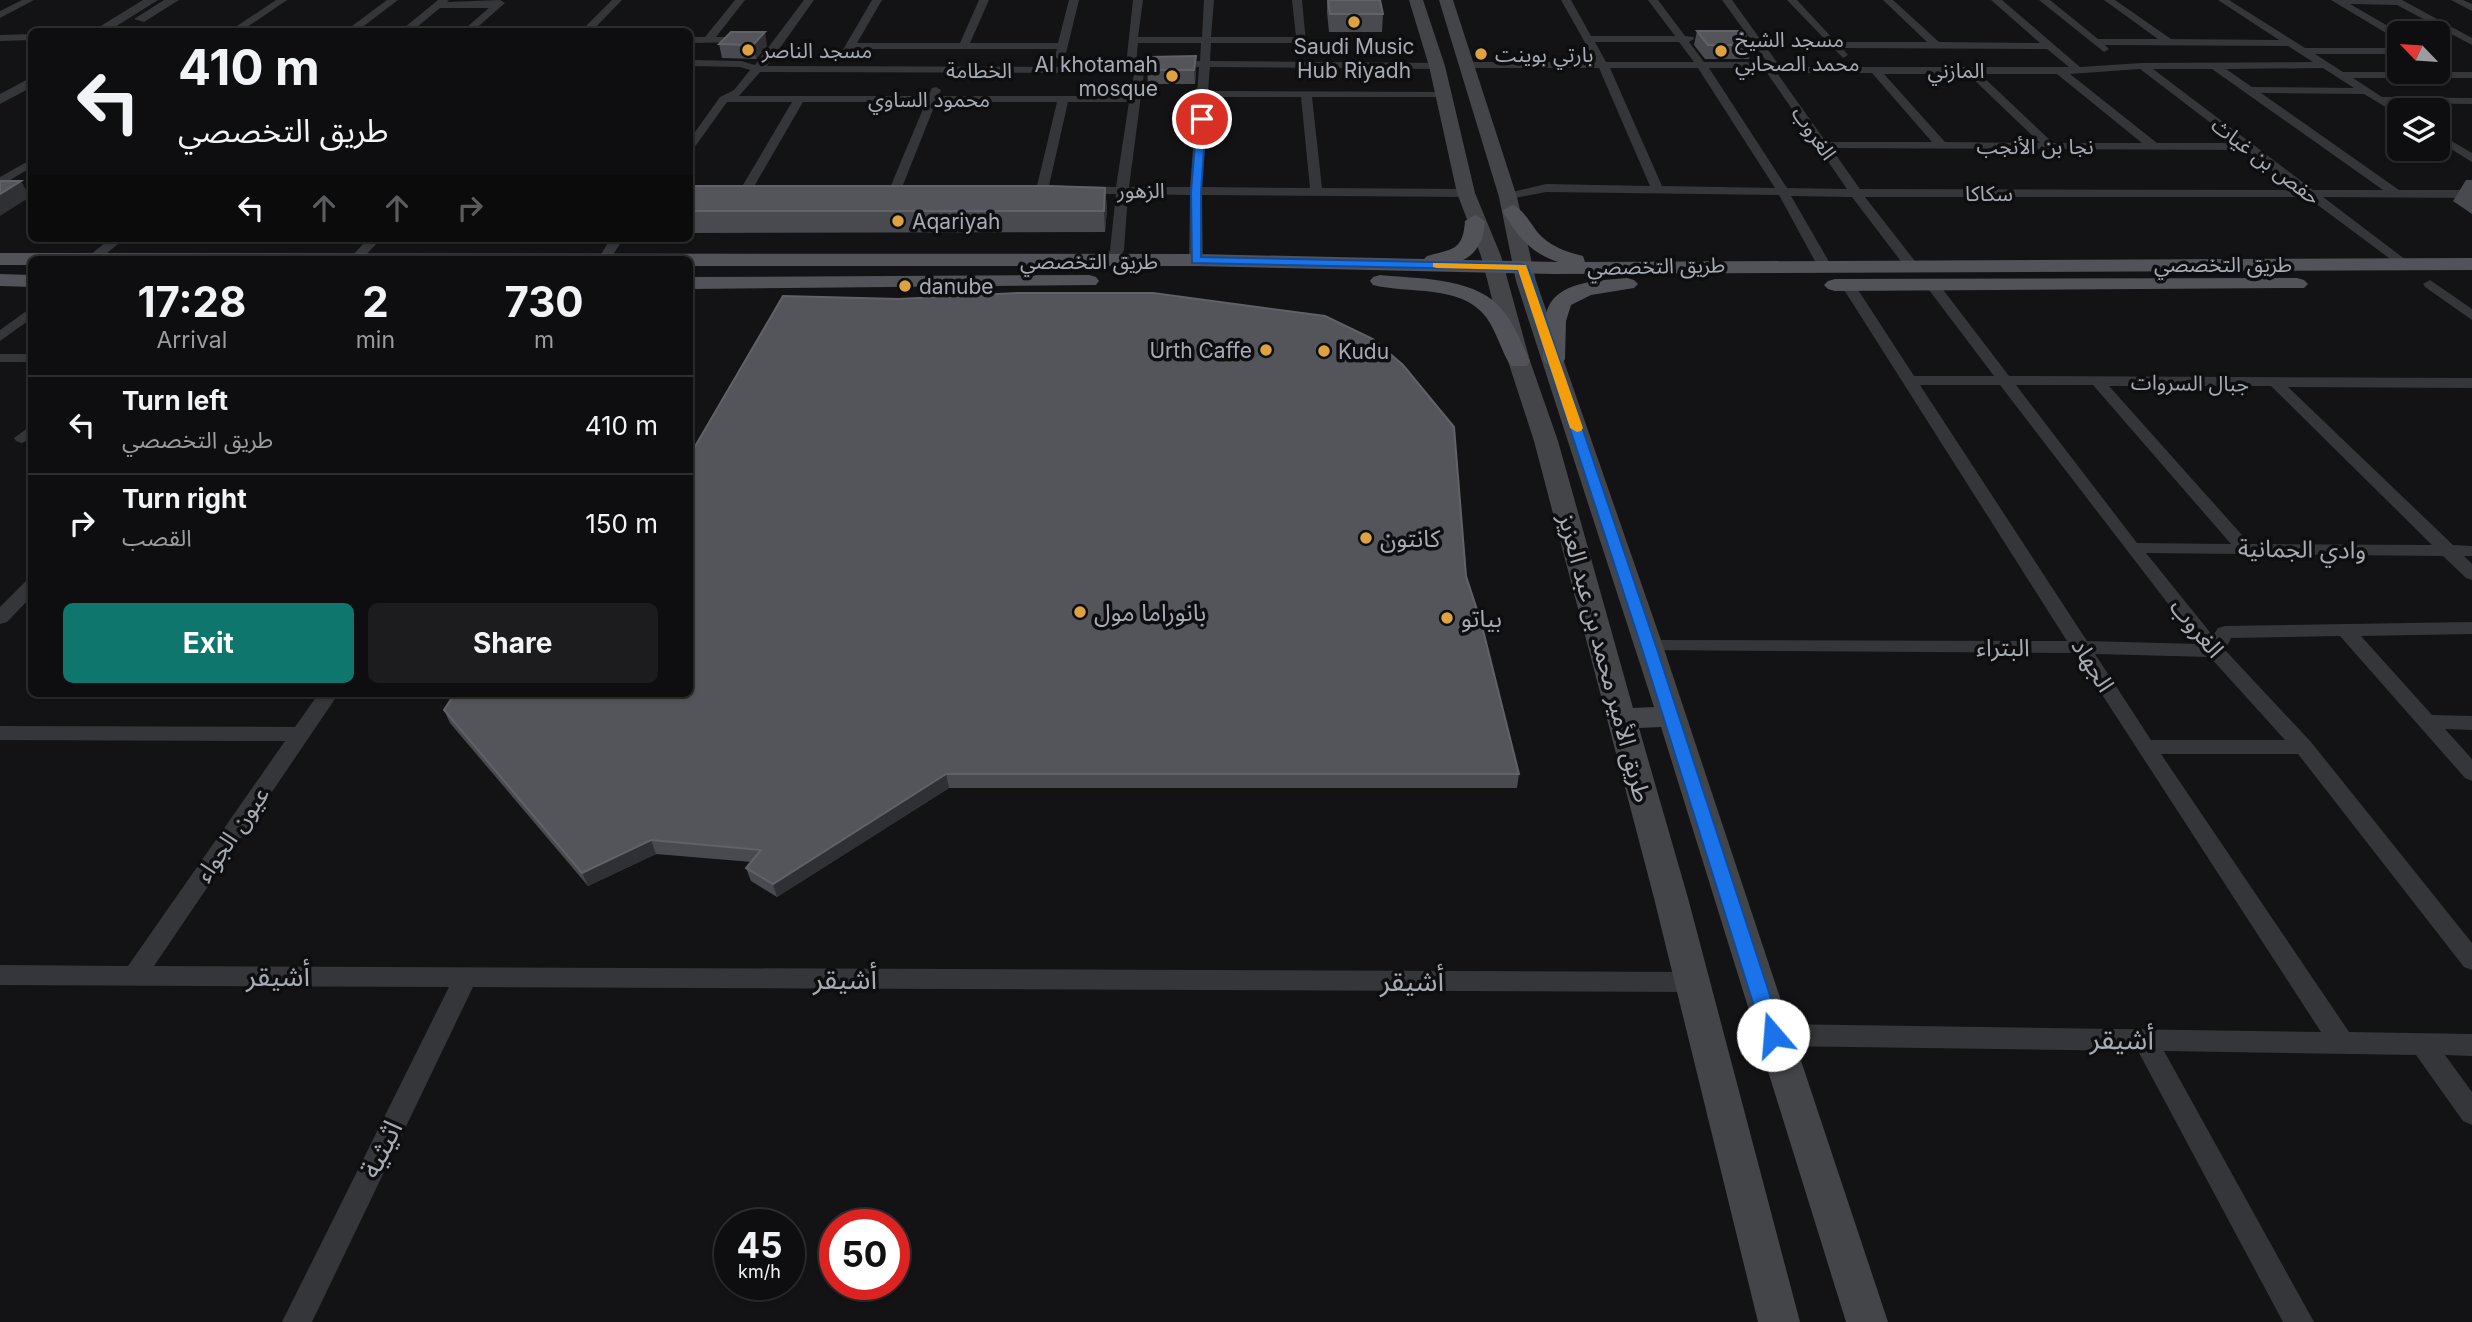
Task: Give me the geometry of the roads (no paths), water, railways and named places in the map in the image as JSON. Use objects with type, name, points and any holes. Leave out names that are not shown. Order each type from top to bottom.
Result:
[{"type":"main road","name":"طريق الأمير محمد بن عبد العزيز","points":[[1416,0],[1437,66],[1466,193],[1475,220],[1510,274],[1554,359],[1867,1322]]},
{"type":"main road","name":"طريق الأمير محمد بن عبد العزيز","points":[[1446,0],[1511,211],[1510,274],[1519,361],[1546,441],[1622,718],[1779,1322]]},
{"type":"main road","points":[[1475,220],[1486,228],[1499,244],[1508,245],[1512,242],[1511,211]]},
{"type":"main road","points":[[1511,211],[1535,245],[1556,255],[1574,260],[1650,266]]},
{"type":"main road","points":[[1376,272],[1440,260],[1464,252],[1475,237],[1475,220]]},
{"type":"main road","name":"طريق التخصصي","points":[[0,259],[28,259]]},
{"type":"main road","name":"طريق التخصصي","points":[[693,260],[1111,271]]},
{"type":"main road","name":"طريق التخصصي","points":[[693,283],[1111,271],[1196,260],[1376,272],[1510,274],[1650,266],[2472,264]]},
{"type":"main road","points":[[1376,272],[1450,290],[1482,302],[1500,322],[1519,361]]},
{"type":"main road","name":"طريق التخصصي","points":[[1205,281],[1376,272]]},
{"type":"main road","name":"طريق التخصصي","points":[[1510,274],[1627,284],[2472,284]]},
{"type":"main road","points":[[0,280],[28,281]]},
{"type":"main road","points":[[1554,359],[1557,312],[1562,302],[1581,291],[1627,284]]},
{"type":"main road","points":[[1622,718],[1671,717]]},
{"type":"street","points":[[0,15],[29,0]]},
{"type":"street","points":[[104,28],[152,0]]},
{"type":"street","points":[[125,28],[173,0]]},
{"type":"street","points":[[239,28],[282,0]]},
{"type":"street","points":[[354,28],[393,0]]},
{"type":"street","points":[[589,28],[617,0]]},
{"type":"street","points":[[709,39],[740,0]]},
{"type":"street","points":[[693,142],[724,99],[738,92],[758,69],[774,40],[809,0]]},
{"type":"street","points":[[835,69],[877,0]]},
{"type":"street","points":[[964,46],[984,0]]},
{"type":"street","points":[[1056,69],[1074,0]]},
{"type":"street","points":[[1111,271],[1117,250],[1122,190],[1139,73],[1130,64],[1138,0]]},
{"type":"street","points":[[1196,260],[1196,192],[1209,0]]},
{"type":"street","points":[[1297,0],[1305,65]]},
{"type":"street","points":[[1566,0],[1603,65],[1657,188]]},
{"type":"street","points":[[1653,0],[1679,39],[1702,66],[1782,190],[1824,265]]},
{"type":"street","name":"الغروب","points":[[1727,0],[1822,145],[1911,264]]},
{"type":"street","points":[[1792,0],[1835,45],[1854,70]]},
{"type":"street","points":[[1888,0],[1936,45]]},
{"type":"street","points":[[1996,0],[2077,69]]},
{"type":"street","points":[[2044,0],[2127,68]]},
{"type":"street","points":[[2109,0],[2168,42]]},
{"type":"street","points":[[2222,0],[2387,104]]},
{"type":"street","points":[[2456,0],[2472,8]]},
{"type":"street","points":[[2337,1],[2396,1],[2472,42]]},
{"type":"street","points":[[2337,1],[2387,30]]},
{"type":"street","points":[[409,28],[441,3],[500,3]]},
{"type":"street","points":[[471,28],[500,3]]},
{"type":"street","points":[[2460,35],[2472,35]]},
{"type":"street","points":[[0,38],[28,37]]},
{"type":"street","points":[[1586,39],[1704,39]]},
{"type":"street","points":[[1741,39],[1753,39]]},
{"type":"street","points":[[693,40],[757,40]]},
{"type":"street","points":[[1133,40],[1301,40]]},
{"type":"street","points":[[2096,42],[2290,43]]},
{"type":"street","points":[[1835,45],[2048,46]]},
{"type":"street","points":[[851,46],[1062,46]]},
{"type":"street","points":[[2304,51],[2387,51]]},
{"type":"street","name":"الخطامة","points":[[693,63],[741,64],[758,69],[946,70],[1115,70],[1206,64],[1437,66]]},
{"type":"street","points":[[1465,65],[1772,68]]},
{"type":"street","points":[[2214,65],[2395,193]]},
{"type":"street","name":"المازني","points":[[1772,68],[2060,71],[2148,66],[2326,65]]},
{"type":"street","name":"حفص بن غياث","points":[[2148,66],[2247,147],[2400,263]]},
{"type":"street","points":[[2450,66],[2468,75]]},
{"type":"street","points":[[895,190],[946,70]]},
{"type":"street","points":[[1875,70],[1941,145]]},
{"type":"street","points":[[1969,70],[2049,145]]},
{"type":"street","points":[[0,87],[28,71]]},
{"type":"street","points":[[2060,71],[2153,146]]},
{"type":"street","points":[[2340,75],[2468,75]]},
{"type":"street","points":[[0,100],[28,84]]},
{"type":"street","points":[[2249,90],[2366,91]]},
{"type":"street","points":[[1203,94],[1443,94]]},
{"type":"street","points":[[1306,94],[1316,192]]},
{"type":"street","points":[[747,190],[800,98]]},
{"type":"street","name":"محمود الساوي","points":[[724,99],[1134,99]]},
{"type":"street","name":"الزهور","points":[[1063,100],[1049,190],[1466,193]]},
{"type":"street","points":[[2381,100],[2472,101]]},
{"type":"street","points":[[2450,144],[2472,158]]},
{"type":"street","name":"نجا بن الأنجب","points":[[1822,145],[2247,147]]},
{"type":"street","points":[[4,187],[28,166]]},
{"type":"street","name":"سكاكا","points":[[1511,211],[1546,188],[1856,193],[2472,194]]},
{"type":"street","points":[[95,256],[114,242]]},
{"type":"street","points":[[357,256],[372,242]]},
{"type":"street","points":[[2430,284],[2472,316]]},
{"type":"street","name":"الجهاد","points":[[1848,285],[2145,747],[2342,1043]]},
{"type":"street","name":"الغروب","points":[[1933,286],[2001,380],[2132,548],[2215,651],[2304,747],[2472,960]]},
{"type":"street","points":[[0,337],[28,314]]},
{"type":"street","points":[[0,358],[28,358]]},
{"type":"street","name":"جبال السروات","points":[[1908,380],[2470,385]]},
{"type":"street","points":[[2098,382],[2244,548]]},
{"type":"street","points":[[2277,384],[2472,574]]},
{"type":"street","name":"وادي الجمانية","points":[[2132,548],[2472,551]]},
{"type":"street","points":[[0,618],[28,589]]},
{"type":"street","points":[[2215,651],[2225,632],[2472,628]]},
{"type":"street","points":[[2344,629],[2472,773]]},
{"type":"street","name":"البتراء","points":[[1648,646],[2082,647],[2215,651]]},
{"type":"street","name":"عيون الجواء","points":[[134,976],[326,697]]},
{"type":"street","points":[[2427,722],[2472,723]]},
{"type":"street","points":[[0,733],[301,734]]},
{"type":"street","points":[[2145,747],[2304,747]]},
{"type":"street","name":"أشيقر","points":[[0,975],[1691,982]]},
{"type":"street","name":"اثيثية","points":[[297,1322],[466,977]]},
{"type":"street","name":"أشيقر","points":[[1773,1035],[2472,1045]]},
{"type":"street","points":[[2144,1039],[2299,1322]]},
{"type":"street","points":[[2423,1043],[2472,1113]]},
{"type":"place","name":"Saudi Music Hub Riyadh","points":[[1354,22]]},
{"type":"place","name":"مسجد الناصر","points":[[748,50]]},
{"type":"place","name":"مسجد الشيخ محمد الصحابي","points":[[1721,51]]},
{"type":"place","name":"بارتي بوينت","points":[[1481,54]]},
{"type":"place","name":"Al khotamah mosque","points":[[1172,76]]},
{"type":"place","name":"Aqariyah","points":[[898,221]]},
{"type":"place","name":"danube","points":[[905,286]]},
{"type":"place","name":"Urth Caffe","points":[[1266,350]]},
{"type":"place","name":"Kudu","points":[[1324,351]]},
{"type":"place","name":"كانتون","points":[[1366,538]]},
{"type":"place","name":"بانوراما مول","points":[[1080,612]]},
{"type":"place","name":"بياتو","points":[[1447,618]]}]
